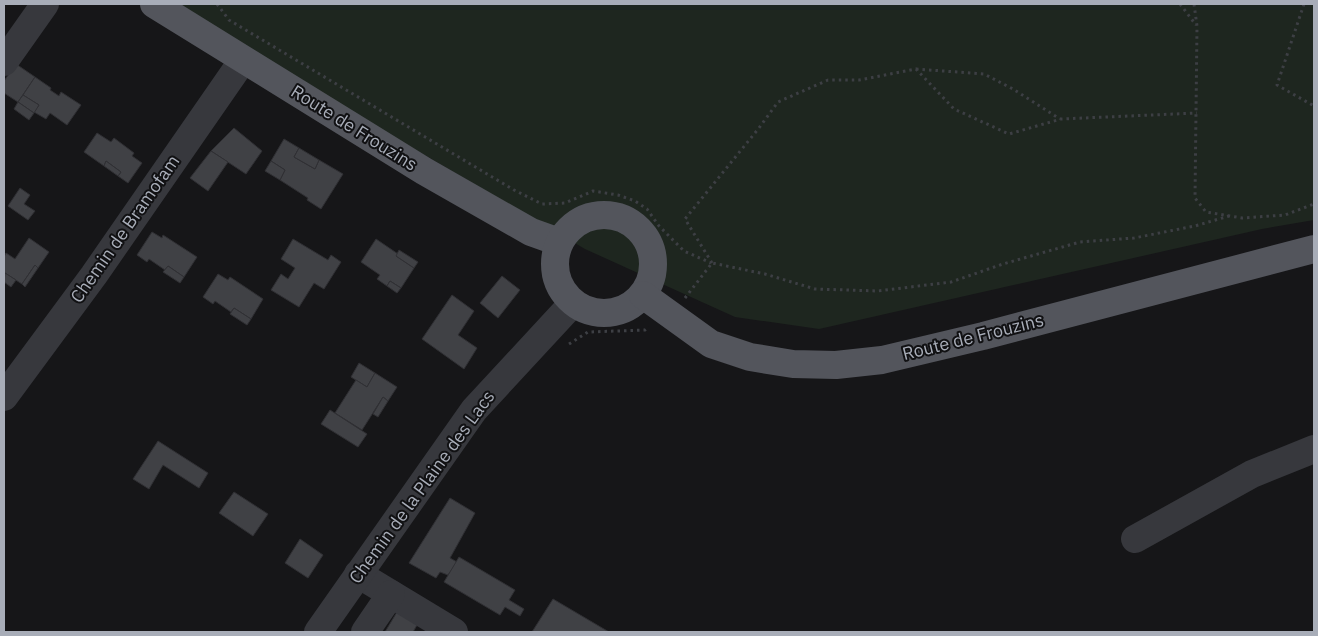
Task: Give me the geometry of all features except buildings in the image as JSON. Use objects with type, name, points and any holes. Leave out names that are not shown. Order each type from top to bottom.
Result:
[{"type":"main road","name":"Route de Frouzins","points":[[154,4],[424,171],[532,232],[559,242]]},
{"type":"main road","points":[[598,215],[615,216],[630,222],[643,233],[652,256],[651,280],[643,295],[631,305],[617,312],[602,314],[586,311],[572,303],[561,291],[555,275],[554,258],[559,242],[569,229],[582,219],[598,215]]},
{"type":"main road","name":"Route de Frouzins","points":[[643,295],[711,344],[750,357],[792,364],[836,365],[882,360],[974,338],[1314,249]]},
{"type":"street","points":[[4,62],[45,4]]},
{"type":"street","name":"Chemin de Bramofam","points":[[4,397],[94,275],[243,60]]},
{"type":"street","name":"Chemin de la Plaine des Lacs","points":[[318,632],[474,410],[572,303]]},
{"type":"street","points":[[1135,539],[1252,474],[1314,449]]},
{"type":"street","points":[[358,574],[454,632]]},
{"type":"street","points":[[365,632],[391,594]]},
{"type":"path","points":[[217,4],[229,20],[514,190],[542,204],[565,203],[593,191],[618,195],[635,201],[647,210],[684,251],[712,263],[765,274],[816,289],[878,291],[951,282],[1003,264],[1080,242],[1134,238],[1195,226],[1230,216]]},
{"type":"path","points":[[1180,4],[1197,26]]},
{"type":"path","points":[[1194,4],[1197,26],[1195,198],[1206,212],[1242,218],[1286,216],[1314,204]]},
{"type":"path","points":[[1304,4],[1276,85],[1314,106]]},
{"type":"path","points":[[712,263],[685,219],[778,102],[828,80],[859,80],[916,69],[984,74],[1013,89],[1061,119]]},
{"type":"path","points":[[916,69],[954,109],[1009,134],[1061,119],[1197,113]]},
{"type":"path","points":[[566,346],[588,332],[646,330],[668,314],[689,294],[712,263]]},
{"type":"shaded area","points":[[167,4],[1314,4],[1314,220],[1262,229],[819,329],[735,317],[585,249]]}]
